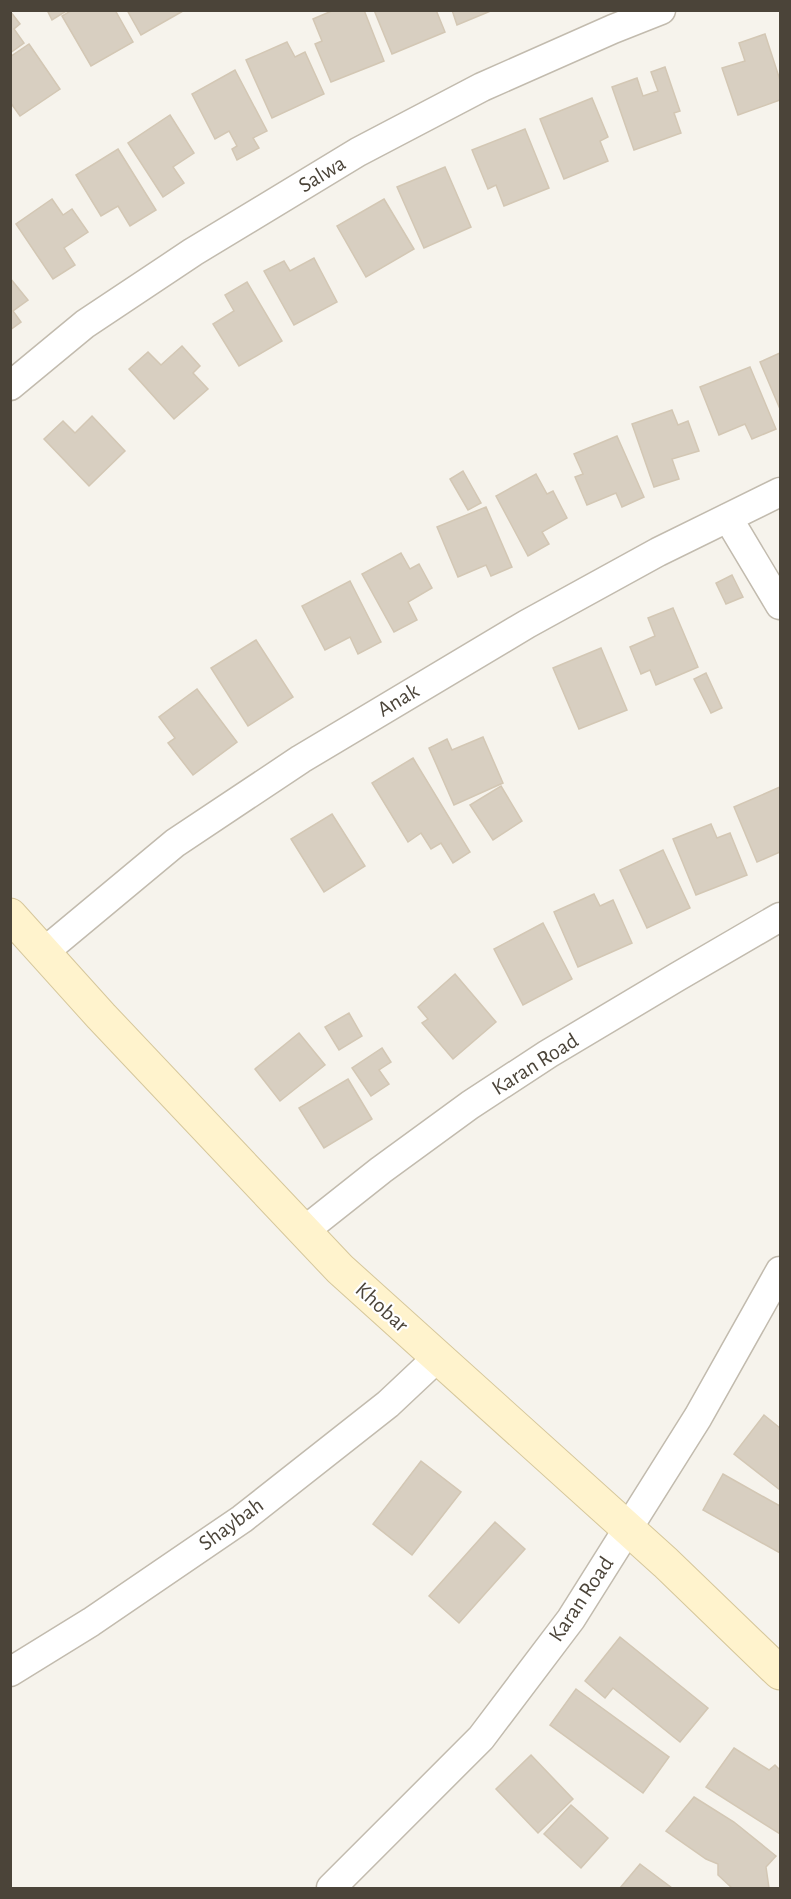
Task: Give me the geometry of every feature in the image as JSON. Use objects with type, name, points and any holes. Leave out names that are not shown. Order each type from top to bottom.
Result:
[{"type":"main road","name":"Khobar","points":[[10,915],[101,1016],[340,1269],[628,1528],[780,1672]]},
{"type":"street","name":"Salwa","points":[[10,386],[85,324],[193,252],[358,152],[482,87],[661,10]]},
{"type":"street","name":"Anak","points":[[44,952],[175,843],[301,759],[527,624],[658,552],[780,492]]},
{"type":"street","points":[[728,518],[780,604]]},
{"type":"street","name":"Karan Road","points":[[303,1231],[470,1105],[568,1042],[780,917]]},
{"type":"street","name":"Karan Road","points":[[331,1888],[481,1738],[571,1619],[698,1417],[780,1271]]},
{"type":"street","name":"Shaybah","points":[[10,1672],[91,1622],[242,1518],[388,1404],[438,1357]]},
{"type":"building","points":[[47,10],[68,10],[52,20]]},
{"type":"building","points":[[72,10],[115,10],[133,42],[91,66],[62,16]]},
{"type":"building","points":[[127,10],[183,10],[183,11],[141,35]]},
{"type":"building","points":[[334,10],[364,10],[384,61],[331,82],[315,44],[322,41],[313,19]]},
{"type":"building","points":[[374,10],[436,10],[445,32],[392,54]]},
{"type":"building","points":[[452,10],[493,10],[457,25]]},
{"type":"building","points":[[10,11],[20,24],[14,29],[24,43],[10,53]]},
{"type":"building","points":[[765,34],[780,80],[780,100],[738,115],[722,68],[745,61],[739,43]]},
{"type":"building","points":[[287,42],[295,57],[305,52],[324,94],[272,118],[246,60]]},
{"type":"building","points":[[29,44],[60,89],[20,116],[10,102],[10,57]]},
{"type":"building","points":[[665,67],[680,111],[674,113],[681,133],[634,150],[612,87],[637,78],[643,96],[658,91],[651,72]]},
{"type":"building","points":[[235,70],[267,131],[253,138],[259,148],[237,160],[232,149],[237,146],[229,131],[215,139],[192,94]]},
{"type":"building","points":[[592,98],[608,137],[600,141],[608,161],[564,179],[540,119]]},
{"type":"building","points":[[170,115],[194,153],[173,167],[184,183],[163,197],[128,143]]},
{"type":"building","points":[[525,129],[549,188],[504,206],[496,185],[488,189],[472,150]]},
{"type":"building","points":[[118,149],[156,210],[130,226],[118,206],[101,216],[76,175]]},
{"type":"building","points":[[445,167],[471,227],[424,248],[397,187]]},
{"type":"building","points":[[52,199],[63,215],[72,209],[88,232],[64,248],[75,265],[53,279],[16,224]]},
{"type":"building","points":[[384,199],[414,249],[366,277],[337,226]]},
{"type":"building","points":[[314,258],[337,302],[294,325],[264,271],[284,261],[290,271]]},
{"type":"building","points":[[10,278],[28,300],[13,311],[21,322],[10,330]]},
{"type":"building","points":[[247,282],[282,341],[239,366],[213,324],[234,311],[225,295]]},
{"type":"building","points":[[182,346],[200,366],[193,373],[208,389],[174,419],[129,369],[148,352],[161,365]]},
{"type":"building","points":[[780,353],[780,409],[760,362]]},
{"type":"building","points":[[750,367],[776,429],[752,439],[745,424],[719,435],[700,387]]},
{"type":"building","points":[[672,410],[678,425],[688,421],[699,451],[672,459],[679,479],[654,487],[632,424]]},
{"type":"building","points":[[92,416],[125,451],[89,486],[44,439],[63,421],[75,433]]},
{"type":"building","points":[[617,436],[644,497],[622,507],[616,493],[587,505],[575,477],[583,474],[574,454]]},
{"type":"building","points":[[463,471],[481,503],[468,510],[450,479]]},
{"type":"building","points":[[536,474],[547,494],[553,491],[567,518],[542,532],[549,544],[528,556],[496,496]]},
{"type":"building","points":[[486,507],[512,567],[491,576],[486,565],[458,577],[437,527]]},
{"type":"building","points":[[401,553],[410,569],[419,564],[432,588],[408,602],[417,620],[394,632],[362,574]]},
{"type":"building","points":[[732,575],[743,597],[726,604],[716,583]]},
{"type":"building","points":[[350,581],[381,642],[358,654],[350,637],[325,650],[302,606]]},
{"type":"building","points":[[673,608],[698,667],[656,685],[650,670],[641,674],[630,647],[655,636],[648,618]]},
{"type":"building","points":[[256,640],[293,697],[248,726],[211,668]]},
{"type":"building","points":[[601,648],[627,710],[579,729],[553,668]]},
{"type":"building","points":[[706,673],[722,708],[711,713],[694,679]]},
{"type":"building","points":[[197,689],[237,742],[193,775],[168,743],[175,738],[159,717]]},
{"type":"building","points":[[483,737],[503,783],[454,805],[429,748],[447,739],[452,750]]},
{"type":"building","points":[[413,758],[470,852],[453,863],[441,843],[431,849],[421,833],[408,842],[372,783]]},
{"type":"building","points":[[501,786],[522,821],[493,840],[470,805]]},
{"type":"building","points":[[780,787],[780,852],[757,862],[734,807]]},
{"type":"building","points":[[332,814],[365,866],[324,892],[291,839]]},
{"type":"building","points":[[711,824],[717,838],[730,833],[747,875],[696,895],[673,839]]},
{"type":"building","points":[[663,850],[690,908],[647,928],[620,870]]},
{"type":"building","points":[[594,894],[600,906],[613,900],[632,943],[578,967],[554,912]]},
{"type":"building","points":[[543,923],[572,979],[523,1005],[494,949]]},
{"type":"building","points":[[455,974],[496,1022],[453,1059],[422,1023],[428,1019],[418,1007]]},
{"type":"building","points":[[349,1013],[362,1036],[339,1050],[325,1027]]},
{"type":"building","points":[[299,1033],[325,1065],[280,1101],[255,1069]]},
{"type":"building","points":[[382,1048],[391,1062],[379,1070],[389,1084],[371,1096],[352,1068]]},
{"type":"building","points":[[348,1079],[372,1119],[324,1148],[299,1108]]},
{"type":"building","points":[[764,1415],[780,1428],[780,1490],[734,1454]]},
{"type":"building","points":[[421,1461],[461,1492],[412,1555],[373,1524]]},
{"type":"building","points":[[723,1474],[780,1506],[780,1553],[703,1510]]},
{"type":"building","points":[[495,1522],[525,1549],[459,1623],[429,1596]]},
{"type":"building","points":[[620,1637],[708,1708],[680,1742],[613,1688],[605,1698],[585,1681]]},
{"type":"building","points":[[576,1689],[669,1757],[643,1793],[550,1725]]},
{"type":"building","points":[[734,1748],[769,1770],[775,1765],[780,1770],[780,1834],[706,1787]]},
{"type":"building","points":[[531,1755],[573,1799],[538,1833],[496,1789]]},
{"type":"building","points":[[694,1797],[734,1822],[776,1856],[766,1867],[769,1888],[732,1888],[718,1875],[718,1864],[706,1859],[666,1831]]},
{"type":"building","points":[[571,1805],[608,1838],[581,1868],[544,1834]]},
{"type":"building","points":[[640,1864],[672,1888],[620,1888]]}]
